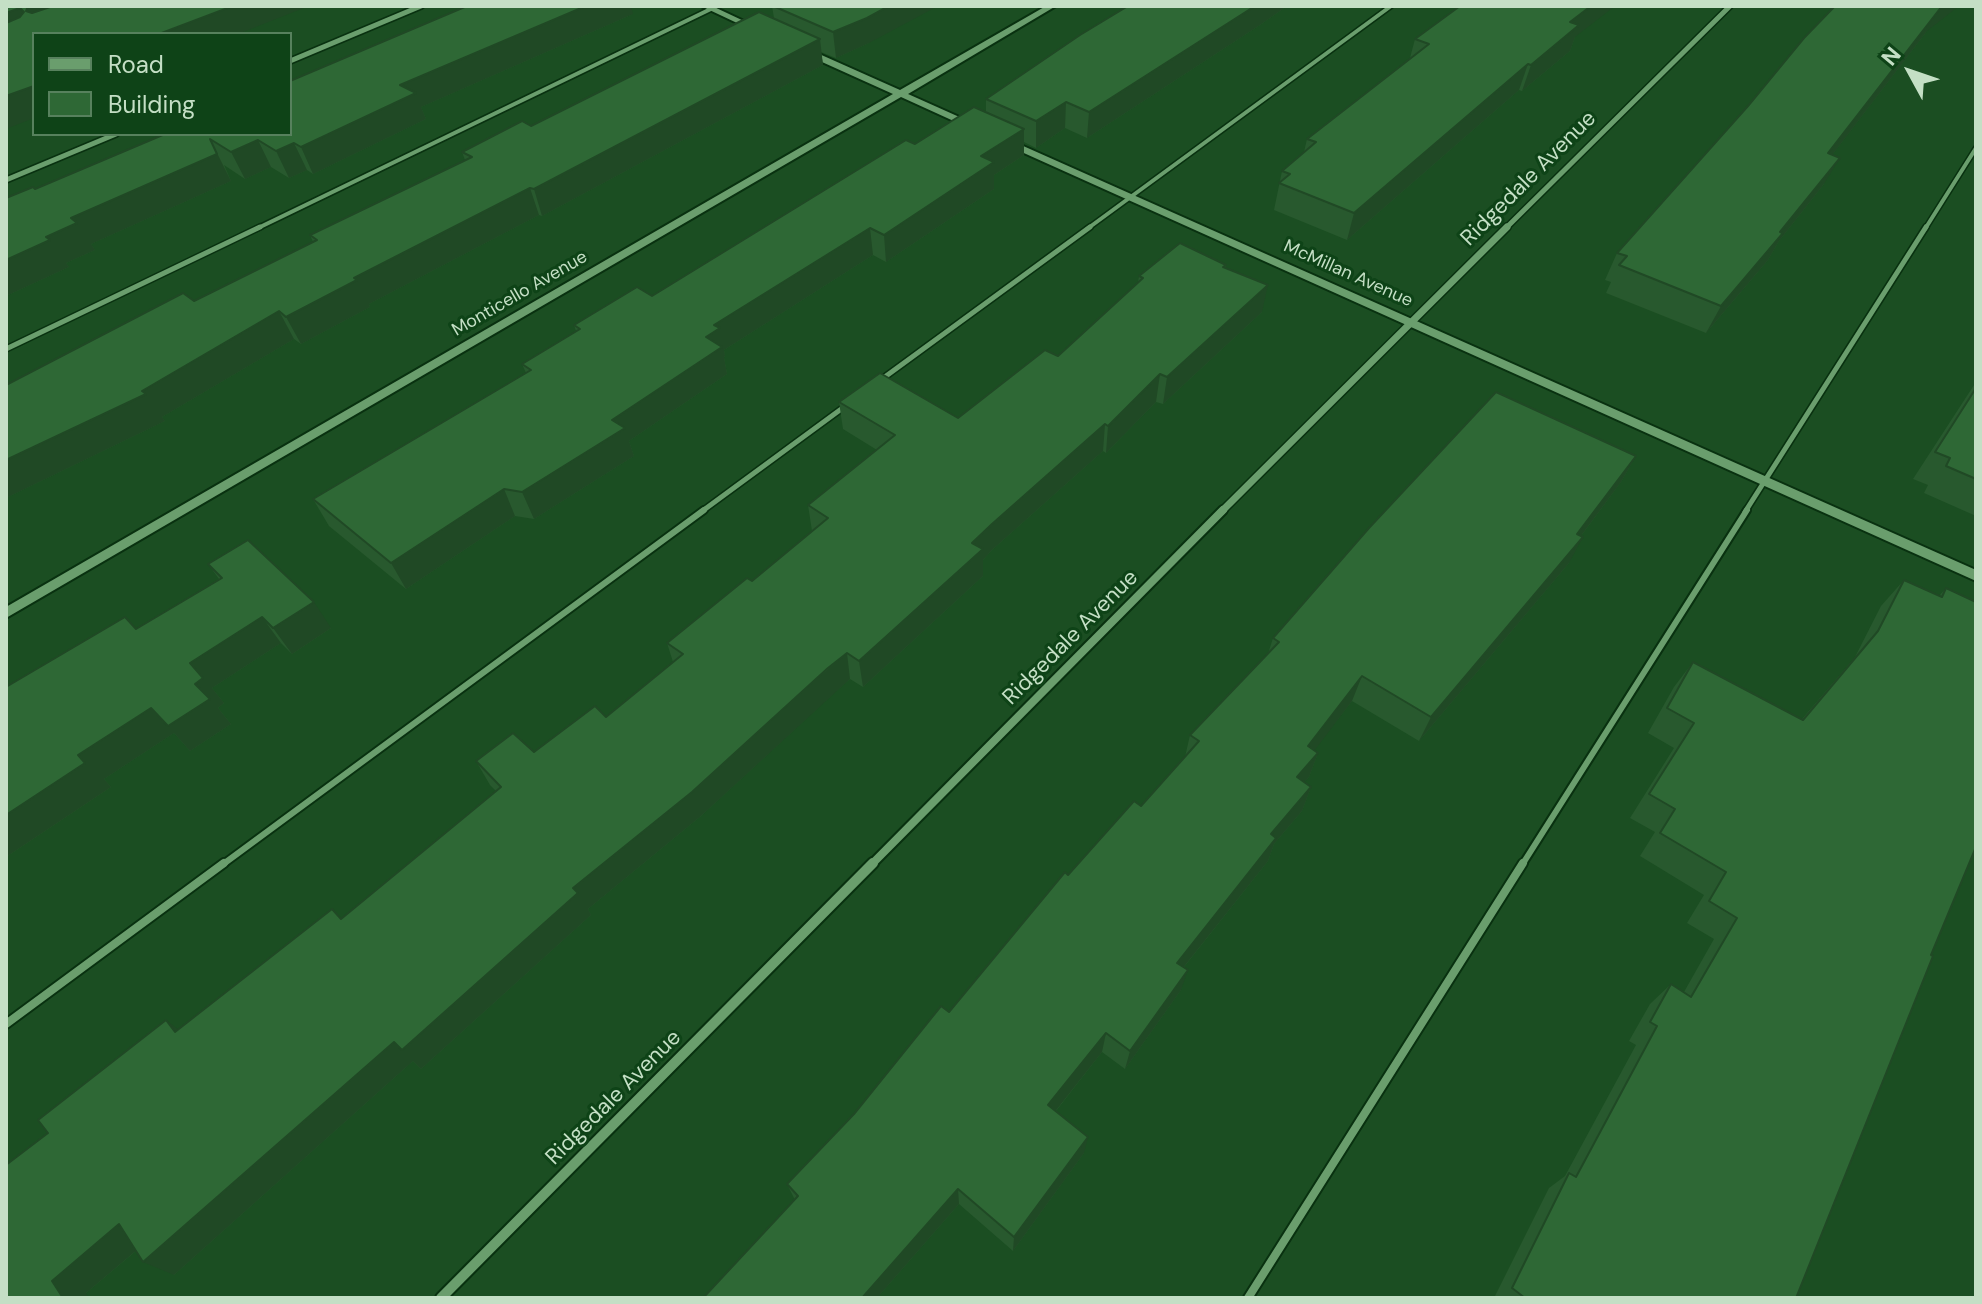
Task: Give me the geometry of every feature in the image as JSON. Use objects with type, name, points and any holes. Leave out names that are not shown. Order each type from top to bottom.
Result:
[{"type":"street","points":[[292,60],[421,6]]},
{"type":"street","name":"Monticello Avenue","points":[[6,613],[1052,6]]},
{"type":"street","name":"Ridgedale Avenue","points":[[441,1298],[1410,322],[1730,6]]},
{"type":"street","points":[[711,7],[766,33]]},
{"type":"street","points":[[793,46],[979,129]]},
{"type":"street","points":[[6,180],[111,136]]},
{"type":"street","name":"McMillan Avenue","points":[[993,136],[1976,576]]},
{"type":"lane","points":[[876,384],[1391,6]]},
{"type":"lane","points":[[6,349],[711,7]]},
{"type":"lane","points":[[1248,1298],[1976,148]]},
{"type":"lane","points":[[6,1024],[850,403]]},
{"type":"building","points":[[6,6],[28,6],[26,11],[32,13],[53,6],[233,6],[164,32],[32,32],[32,87],[6,96],[6,23],[24,12],[20,8],[6,13]]},
{"type":"building","points":[[467,6],[586,6],[400,85],[416,93],[301,147],[294,143],[276,151],[258,140],[231,152],[210,139],[217,154],[71,218],[77,223],[46,237],[50,240],[6,260],[6,198],[33,187],[35,189],[160,136],[292,136],[292,80]]},
{"type":"building","points":[[773,6],[889,6],[833,32]]},
{"type":"building","points":[[1128,6],[1255,6],[1089,112],[1066,102],[1036,121],[986,99],[1080,35]]},
{"type":"building","points":[[1460,6],[1591,6],[1570,22],[1579,25],[1531,65],[1528,64],[1354,213],[1279,183],[1290,174],[1282,171],[1316,142],[1307,139],[1429,44],[1415,39]]},
{"type":"building","points":[[1835,6],[1942,6],[1828,153],[1840,158],[1780,232],[1783,233],[1721,306],[1619,265],[1627,256],[1617,253]]},
{"type":"building","points":[[759,12],[820,39],[534,189],[530,188],[354,278],[357,280],[286,317],[279,311],[142,391],[146,394],[6,460],[6,385],[183,293],[194,301],[317,240],[310,235],[472,157],[462,152],[522,121],[531,126]]},
{"type":"building","points":[[974,107],[1024,129],[981,156],[994,162],[884,235],[870,228],[714,325],[720,328],[706,337],[722,347],[612,420],[625,428],[522,492],[504,489],[391,563],[313,499],[531,370],[522,364],[580,329],[574,325],[637,287],[652,296],[906,140],[915,144]]},
{"type":"building","points":[[1180,243],[1226,265],[1223,267],[1268,285],[1167,377],[1160,374],[1108,426],[1105,424],[992,524],[972,543],[983,549],[859,661],[847,653],[828,668],[692,792],[573,888],[578,893],[402,1050],[394,1042],[143,1262],[119,1224],[52,1281],[63,1298],[6,1298],[6,1165],[48,1133],[38,1120],[166,1020],[175,1032],[332,909],[341,919],[501,787],[476,761],[513,733],[534,752],[595,706],[606,717],[683,654],[667,643],[747,578],[752,581],[828,518],[808,505],[895,435],[839,402],[880,373],[958,418],[1045,350],[1058,356],[1143,278],[1139,276]]},
{"type":"building","points":[[1976,388],[1976,479],[1946,466],[1950,458],[1935,452]]},
{"type":"building","points":[[1496,392],[1636,456],[1577,534],[1583,537],[1431,717],[1362,676],[1308,746],[1318,753],[1297,777],[1311,787],[1271,834],[1276,838],[1177,963],[1188,970],[1130,1051],[1106,1033],[1048,1105],[1088,1137],[1014,1237],[958,1189],[862,1298],[703,1298],[798,1196],[787,1184],[854,1114],[941,1006],[949,1012],[1065,872],[1068,875],[1134,801],[1141,806],[1199,741],[1190,735],[1279,642],[1273,638],[1369,528]]},
{"type":"building","points":[[248,540],[314,602],[273,628],[262,617],[190,663],[203,678],[195,684],[210,699],[168,726],[151,708],[78,755],[85,763],[6,815],[6,687],[125,617],[136,629],[222,578],[208,564]]},
{"type":"building","points":[[1904,580],[1942,597],[1946,588],[1976,602],[1976,847],[1796,1298],[1525,1298],[1512,1288],[1569,1173],[1576,1177],[1657,1026],[1650,1022],[1671,984],[1691,997],[1737,918],[1709,901],[1726,872],[1660,833],[1675,809],[1649,794],[1694,723],[1667,708],[1693,662],[1803,720],[1878,631]]}]
